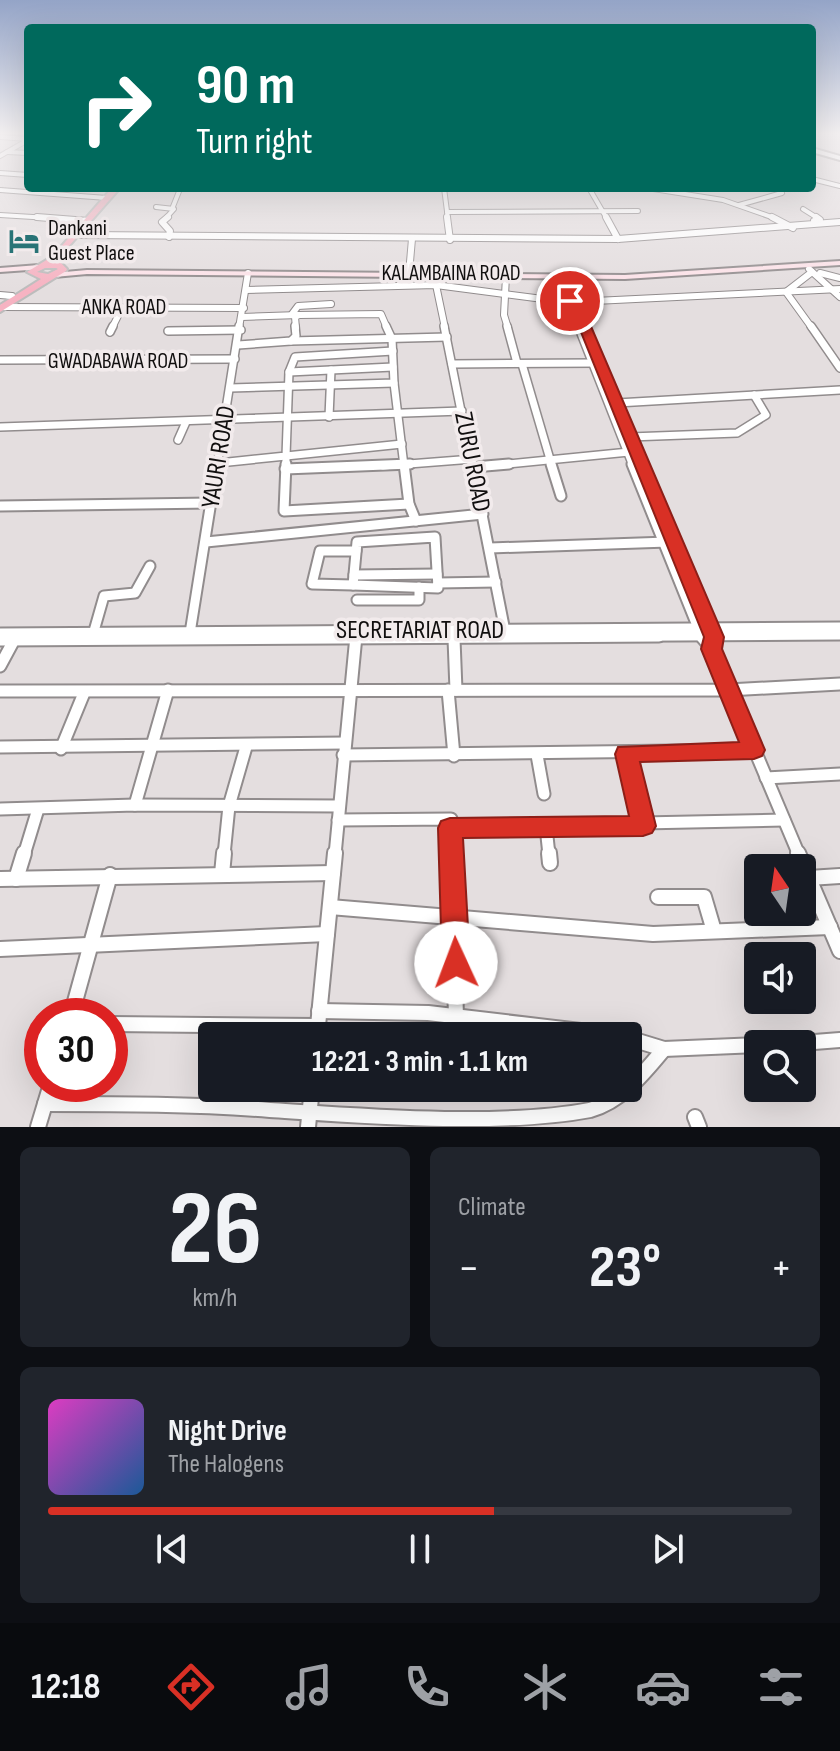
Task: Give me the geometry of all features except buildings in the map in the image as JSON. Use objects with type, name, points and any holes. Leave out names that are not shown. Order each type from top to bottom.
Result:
[{"type":"highway","points":[[1,307],[30,282],[37,270],[56,258],[114,192]]},
{"type":"highway","points":[[1,307],[63,271],[62,257],[116,192]]},
{"type":"highway","points":[[37,270],[62,267]]},
{"type":"highway","points":[[37,270],[53,275]]},
{"type":"main road","points":[[53,275],[248,273],[582,277],[813,269],[840,262]]},
{"type":"main road","name":"KALAMBAINA ROAD","points":[[62,267],[628,274],[840,262]]},
{"type":"main road","points":[[0,270],[37,270]]},
{"type":"street","points":[[0,190],[24,192]]},
{"type":"street","points":[[27,192],[107,198]]},
{"type":"street","points":[[169,237],[170,231],[162,222],[174,213],[172,209],[179,192]]},
{"type":"street","points":[[444,192],[450,240]]},
{"type":"street","points":[[591,192],[618,239]]},
{"type":"street","points":[[682,192],[738,205],[787,224],[820,220],[803,209]]},
{"type":"street","points":[[738,205],[782,193]]},
{"type":"street","points":[[156,207],[172,209]]},
{"type":"street","points":[[447,212],[638,211]]},
{"type":"street","points":[[0,215],[88,221]]},
{"type":"street","points":[[81,235],[618,239],[840,222]]},
{"type":"street","points":[[830,224],[840,230]]},
{"type":"street","points":[[409,273],[412,239]]},
{"type":"street","points":[[813,269],[840,278]]},
{"type":"street","points":[[813,269],[838,292]]},
{"type":"street","points":[[787,293],[813,269]]},
{"type":"street","name":"YAURI ROAD","points":[[190,635],[248,273]]},
{"type":"street","points":[[494,293],[503,276]]},
{"type":"street","points":[[503,276],[503,294],[520,364],[561,496]]},
{"type":"street","points":[[567,277],[571,303],[596,364],[624,452],[664,542],[699,633],[712,638]]},
{"type":"street","points":[[571,303],[582,277]]},
{"type":"street","points":[[244,303],[267,289],[436,285],[571,303],[838,292]]},
{"type":"street","name":"ZURU ROAD","points":[[436,285],[505,634]]},
{"type":"street","points":[[330,288],[330,313]]},
{"type":"street","points":[[787,293],[840,368]]},
{"type":"street","points":[[0,295],[12,296]]},
{"type":"street","name":"ANKA ROAD","points":[[1,307],[122,308],[244,303],[296,314]]},
{"type":"street","points":[[291,341],[296,336],[298,306],[331,304]]},
{"type":"street","points":[[110,332],[122,308]]},
{"type":"street","points":[[296,314],[381,314],[392,339],[397,414],[409,504],[416,521]]},
{"type":"street","points":[[168,331],[241,330]]},
{"type":"street","points":[[238,345],[447,337]]},
{"type":"street","points":[[393,351],[293,358],[289,372],[284,511],[409,504]]},
{"type":"street","name":"GWADABAWA ROAD","points":[[0,360],[126,362],[235,359]]},
{"type":"street","points":[[452,364],[596,364]]},
{"type":"street","points":[[596,364],[617,403],[676,542],[728,690],[799,854]]},
{"type":"street","points":[[289,372],[393,367]]},
{"type":"street","points":[[329,417],[331,370]]},
{"type":"street","points":[[230,388],[394,383]]},
{"type":"street","points":[[617,403],[840,390]]},
{"type":"street","points":[[630,437],[737,433],[766,415],[754,395]]},
{"type":"street","points":[[0,427],[462,411]]},
{"type":"street","points":[[178,440],[186,422]]},
{"type":"street","points":[[219,463],[402,444]]},
{"type":"street","points":[[285,469],[337,469],[404,462],[473,463],[636,451]]},
{"type":"street","points":[[0,506],[211,503]]},
{"type":"street","points":[[206,542],[483,514]]},
{"type":"street","points":[[435,537],[438,588],[354,580],[357,542],[435,537]]},
{"type":"street","points":[[490,548],[676,542]]},
{"type":"street","points":[[356,551],[320,551],[312,584],[438,578],[496,582]]},
{"type":"street","points":[[94,631],[104,596],[135,593],[150,566]]},
{"type":"street","points":[[357,600],[419,600],[419,587]]},
{"type":"street","name":"SECRETARIAT ROAD","points":[[712,638],[840,627]]},
{"type":"street","name":"SECRETARIAT ROAD","points":[[0,633],[94,631],[190,635]]},
{"type":"street","name":"SECRETARIAT ROAD","points":[[0,640],[356,634],[699,633],[712,638],[840,635]]},
{"type":"street","points":[[318,1022],[356,634]]},
{"type":"street","name":"SECRETARIAT ROAD","points":[[356,634],[454,639],[505,634]]},
{"type":"street","points":[[454,639],[454,756]]},
{"type":"street","points":[[0,666],[14,640]]},
{"type":"street","points":[[0,691],[728,690],[840,684]]},
{"type":"street","points":[[135,805],[168,690]]},
{"type":"street","points":[[61,749],[84,693]]},
{"type":"street","points":[[0,747],[246,747],[454,756],[754,750]]},
{"type":"street","points":[[222,874],[229,806],[246,747]]},
{"type":"street","points":[[450,828],[643,826],[626,754]]},
{"type":"street","points":[[537,755],[544,794]]},
{"type":"street","points":[[766,778],[840,774]]},
{"type":"street","points":[[0,809],[229,806],[451,819],[456,1019]]},
{"type":"street","points":[[16,879],[38,809]]},
{"type":"street","points":[[642,823],[784,820]]},
{"type":"street","points":[[546,827],[550,863]]},
{"type":"street","points":[[0,879],[333,873]]},
{"type":"street","points":[[76,998],[110,875]]},
{"type":"street","points":[[816,878],[840,876]]},
{"type":"street","points":[[816,894],[840,951]]},
{"type":"street","points":[[658,897],[704,897],[714,931]]},
{"type":"street","points":[[330,907],[653,934],[830,927]]},
{"type":"street","points":[[1,951],[90,943],[207,943],[327,934]]},
{"type":"street","points":[[338,1022],[428,1013],[494,1022]]},
{"type":"street","points":[[128,1024],[198,1024]]},
{"type":"street","points":[[816,1042],[840,1040]]},
{"type":"street","points":[[642,1042],[664,1049],[744,1046]]},
{"type":"street","points":[[38,1127],[45,1104],[171,1105],[309,1120],[392,1124],[563,1122],[622,1097],[664,1049]]},
{"type":"place","name":"Dankani Guest Place","points":[[24,241]]},
{"type":"route","points":[[456,963],[450,828],[643,826],[626,754],[754,750],[712,649],[714,637],[688,571],[575,303],[570,301]]}]
